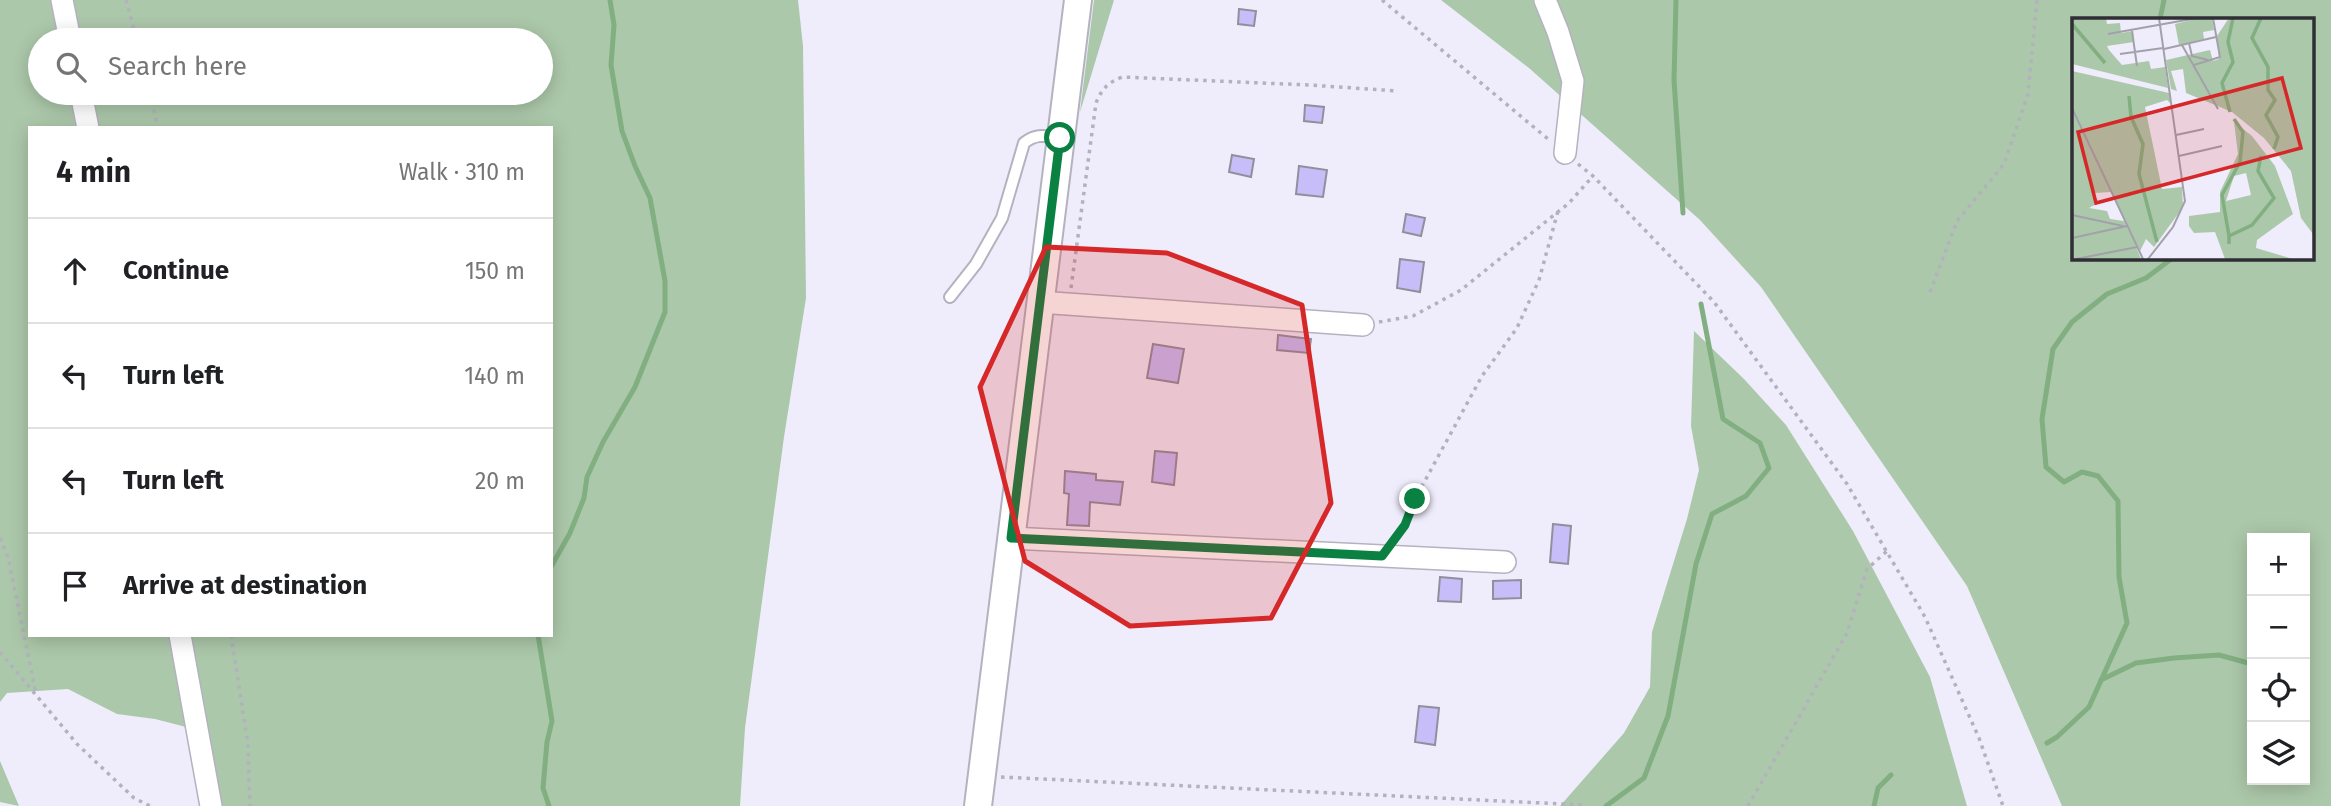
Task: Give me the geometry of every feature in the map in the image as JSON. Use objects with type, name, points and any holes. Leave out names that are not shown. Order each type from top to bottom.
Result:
[{"type":"street","points":[[62,0],[68,28]]},
{"type":"street","points":[[978,806],[1077,0]]},
{"type":"street","points":[[1545,0],[1573,81],[1565,153]]},
{"type":"street","points":[[83,105],[88,126]]},
{"type":"street","points":[[1039,302],[1363,325]]},
{"type":"street","points":[[1011,538],[1505,562]]},
{"type":"street","points":[[180,637],[211,806]]},
{"type":"lane","points":[[950,297],[976,264],[1002,218],[1024,143],[1031,136],[1038,135],[1060,138]]},
{"type":"path","points":[[127,0],[133,28]]},
{"type":"path","points":[[1382,0],[1593,176],[1714,302],[1847,484],[1925,617],[1979,737],[2003,806]]},
{"type":"path","points":[[1930,292],[1957,221],[2004,164],[2028,94],[2037,0]]},
{"type":"path","points":[[1069,304],[1096,103],[1101,90],[1109,82],[1122,77],[1398,91]]},
{"type":"path","points":[[153,105],[158,126]]},
{"type":"path","points":[[1363,325],[1413,316],[1461,290],[1558,211],[1593,176]]},
{"type":"path","points":[[1382,556],[1405,525],[1415,499],[1482,376],[1517,328],[1539,280],[1558,211]]},
{"type":"path","points":[[0,538],[8,557],[37,696]]},
{"type":"path","points":[[1748,806],[1847,633],[1867,569],[1887,551]]},
{"type":"path","points":[[231,637],[248,745],[250,806]]},
{"type":"path","points":[[0,652],[77,744],[134,798],[150,806]]},
{"type":"path","points":[[982,776],[1584,806]]},
{"type":"highlighted area","points":[[1046,247],[1167,253],[1302,305],[1331,503],[1271,618],[1130,626],[1025,561],[980,387]]},
{"type":"green space","points":[[0,0],[56,0],[61,28],[28,28],[28,105],[75,105],[80,126],[28,126],[28,637],[175,637],[190,728],[155,719],[117,714],[68,689],[7,693],[0,702]]},
{"type":"green space","points":[[72,0],[798,0],[803,46],[806,298],[784,437],[745,728],[740,806],[216,806],[189,637],[553,637],[553,126],[98,126],[93,105],[553,105],[553,28],[78,28]]},
{"type":"green space","points":[[1094,0],[1114,0],[1080,112]]},
{"type":"green space","points":[[1441,0],[2331,0],[2331,806],[2062,806],[1967,586],[1761,287],[1700,220],[1529,68]]},
{"type":"green space","points":[[1694,331],[1744,379],[1786,425],[1853,531],[1930,677],[1967,806],[1560,806],[1624,733],[1650,687],[1652,632],[1687,519],[1699,470],[1691,426]]},
{"type":"green space","points":[[0,761],[19,806],[0,802]]},
{"type":"building","points":[[1239,9],[1256,11],[1254,26],[1238,24]]},
{"type":"building","points":[[1305,105],[1324,107],[1322,123],[1304,121]]},
{"type":"building","points":[[1232,155],[1254,159],[1251,177],[1229,172]]},
{"type":"building","points":[[1299,166],[1327,170],[1323,197],[1296,194]]},
{"type":"building","points":[[1406,214],[1425,218],[1421,236],[1403,232]]},
{"type":"building","points":[[1400,259],[1424,262],[1420,292],[1397,288]]},
{"type":"building","points":[[1278,335],[1311,339],[1309,353],[1277,350]]},
{"type":"building","points":[[1153,344],[1184,349],[1178,383],[1147,378]]},
{"type":"building","points":[[1155,451],[1177,453],[1174,485],[1152,482]]},
{"type":"building","points":[[1065,471],[1096,474],[1096,480],[1123,482],[1120,505],[1090,502],[1089,526],[1067,525],[1069,494],[1064,493]]},
{"type":"building","points":[[1553,524],[1571,526],[1568,564],[1550,562]]},
{"type":"building","points":[[1440,577],[1462,579],[1461,602],[1438,601]]},
{"type":"building","points":[[1521,580],[1521,598],[1493,599],[1493,581]]},
{"type":"building","points":[[1419,706],[1439,708],[1435,745],[1415,742]]},
{"type":"waterway","points":[[553,563],[570,533],[584,498],[587,477],[603,442],[635,387],[665,312],[665,281],[650,198],[622,131],[611,65],[614,25],[610,0]]},
{"type":"waterway","points":[[1676,0],[1674,80],[1683,213]]},
{"type":"waterway","points":[[2160,18],[2164,0]]},
{"type":"waterway","points":[[2047,743],[2089,707],[2127,623],[2119,577],[2118,501],[2098,476],[2082,472],[2064,482],[2046,467],[2042,419],[2053,349],[2072,322],[2107,294],[2146,278],[2171,259]]},
{"type":"waterway","points":[[1606,806],[1644,778],[1668,716],[1696,564],[1712,514],[1746,496],[1769,468],[1760,443],[1723,419],[1701,304]]},
{"type":"waterway","points":[[538,637],[552,721],[547,742],[543,788],[549,806]]},
{"type":"waterway","points":[[2101,680],[2136,663],[2174,658],[2219,655],[2247,663]]},
{"type":"waterway","points":[[1874,806],[1878,788],[1891,775]]},
{"type":"route","points":[[1060,138],[1011,538],[1382,556],[1405,525],[1415,499]]}]
